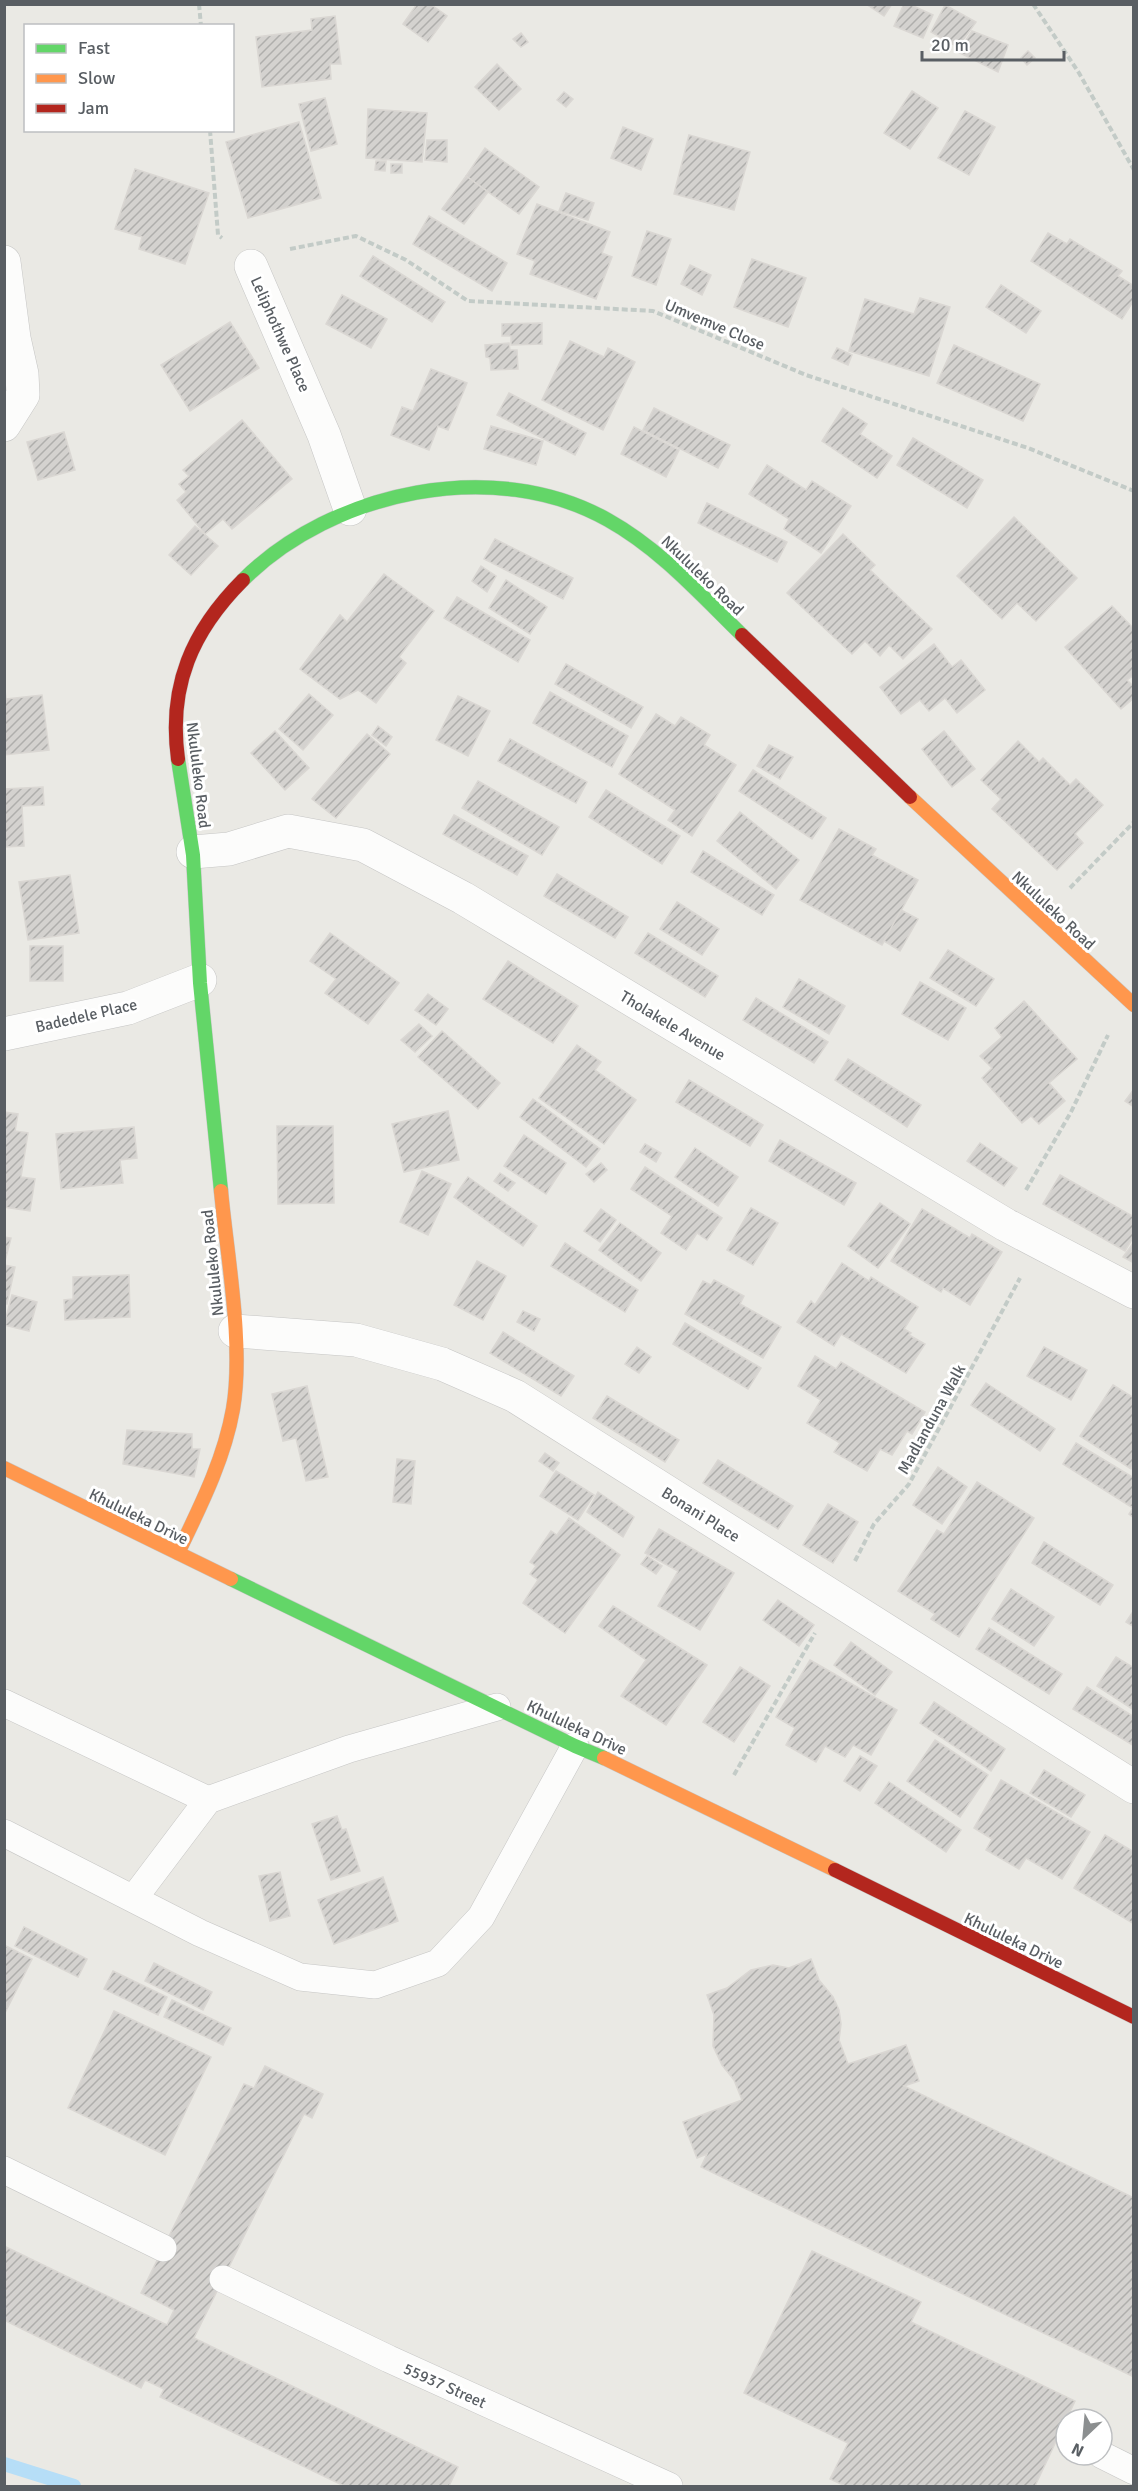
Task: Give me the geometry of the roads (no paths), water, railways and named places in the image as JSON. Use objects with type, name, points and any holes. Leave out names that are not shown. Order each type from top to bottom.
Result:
[{"type":"street","points":[[4,262],[14,338],[22,374],[23,395],[4,425]]},
{"type":"street","name":"Leliphothwe Place","points":[[251,266],[324,435],[350,509]]},
{"type":"street","name":"Nkululeko Road","points":[[178,1553],[210,1485],[228,1429],[236,1387],[235,1331],[200,980],[193,852],[177,746],[175,711],[186,661],[224,599],[260,563],[303,533],[350,509],[426,491],[489,489],[546,494],[594,512],[650,546],[1129,1002]]},
{"type":"street","name":"Tholakele Avenue","points":[[193,852],[229,849],[288,831],[363,844],[463,898],[1006,1225],[1134,1292]]},
{"type":"street","name":"Badedele Place","points":[[4,1034],[128,1008],[200,980]]},
{"type":"street","name":"Bonani Place","points":[[235,1331],[356,1340],[442,1364],[515,1396],[1134,1787]]},
{"type":"street","name":"Khululeka Drive","points":[[4,1468],[575,1746],[612,1761],[1134,2017]]},
{"type":"lane","points":[[4,1702],[208,1800]]},
{"type":"lane","points":[[134,1898],[208,1800],[349,1749],[496,1707]]},
{"type":"lane","points":[[4,1833],[200,1933],[300,1977],[375,1985],[438,1963],[481,1917],[575,1746]]},
{"type":"lane","points":[[4,2170],[163,2248]]},
{"type":"lane","name":"55937 Street","points":[[223,2279],[389,2359],[669,2487]]},
{"type":"lane","points":[[1114,2461],[1134,2471]]},
{"type":"waterway","points":[[4,2464],[74,2486]]}]
